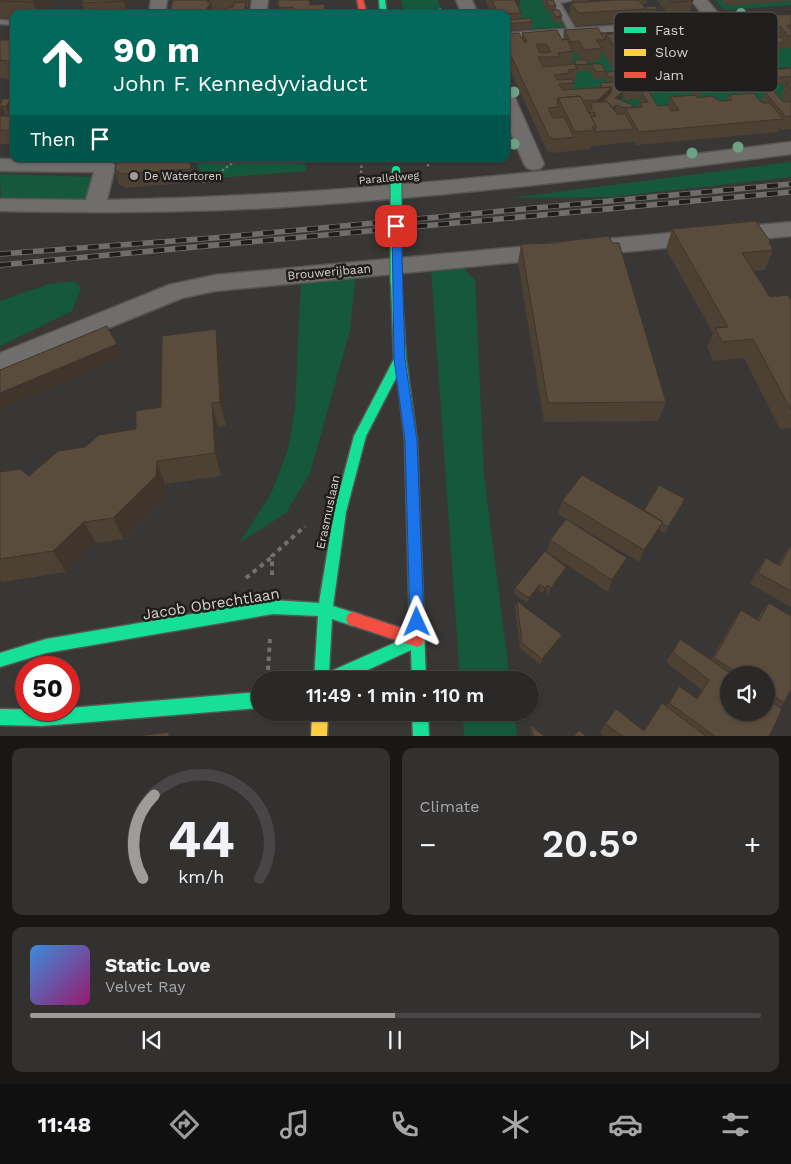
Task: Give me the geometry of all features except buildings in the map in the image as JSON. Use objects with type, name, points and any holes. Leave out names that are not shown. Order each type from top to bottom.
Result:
[{"type":"main road","points":[[396,164],[396,282],[400,359],[411,441],[418,671]]},
{"type":"main road","name":"Erasmuslaan","points":[[321,671],[324,610],[340,512],[360,436],[400,359]]},
{"type":"main road","name":"Jacob Obrechtlaan","points":[[0,660],[46,646],[273,607],[324,610],[417,640]]},
{"type":"main road","points":[[349,671],[417,640]]},
{"type":"main road","points":[[0,717],[42,718],[251,701]]},
{"type":"main road","points":[[319,736],[320,721]]},
{"type":"main road","points":[[420,721],[420,736]]},
{"type":"street","points":[[699,0],[713,12]]},
{"type":"street","points":[[510,38],[614,31]]},
{"type":"street","points":[[510,107],[534,164]]},
{"type":"street","name":"Parallelweg","points":[[97,200],[235,202],[441,189],[791,148]]},
{"type":"street","name":"Parallelweg","points":[[0,205],[360,181],[534,164],[649,150],[667,155],[675,162]]},
{"type":"street","points":[[0,165],[106,162],[97,200]]},
{"type":"street","name":"Brouwerijbaan","points":[[0,363],[177,291],[214,282],[791,229]]},
{"type":"lane","points":[[569,0],[555,1],[574,34]]},
{"type":"path","points":[[748,92],[756,102]]},
{"type":"path","points":[[204,191],[205,178],[213,177],[234,162]]},
{"type":"path","points":[[360,181],[362,162]]},
{"type":"green space","points":[[401,0],[438,0],[440,7],[437,10],[403,10]]},
{"type":"green space","points":[[514,0],[543,0],[548,12],[555,12],[555,23],[561,23],[564,27],[531,29],[529,25],[520,25],[517,8],[519,7]]},
{"type":"green space","points":[[716,0],[791,1],[791,5],[724,10]]},
{"type":"green space","points":[[791,38],[791,67],[778,68],[778,49],[790,48]]},
{"type":"green space","points":[[565,52],[602,52],[614,70],[614,89],[560,104],[556,65]]},
{"type":"green space","points":[[791,83],[791,109],[761,105],[750,92],[778,92],[778,84]]},
{"type":"green space","points":[[662,92],[692,92],[694,97],[699,96],[697,92],[746,92],[765,116],[644,116],[634,142],[631,142],[614,112],[613,105],[623,97],[625,100],[650,98],[648,93]]},
{"type":"green space","points":[[197,162],[303,162],[307,171],[202,179]]},
{"type":"green space","points":[[791,162],[791,177],[611,197],[511,198]]},
{"type":"green space","points":[[0,174],[94,177],[86,200],[1,200]]},
{"type":"green space","points":[[447,265],[464,269],[475,280],[484,476],[509,671],[459,671],[431,267]]},
{"type":"green space","points":[[356,272],[350,330],[310,473],[286,513],[240,542],[271,494],[288,449],[295,409],[301,277]]},
{"type":"green space","points":[[74,281],[81,288],[72,311],[0,346],[0,301],[49,284]]},
{"type":"green space","points":[[463,721],[515,721],[517,736],[464,736]]},
{"type":"railway","points":[[0,254],[213,238],[791,184]]},
{"type":"railway","points":[[0,265],[791,192]]},
{"type":"traffic: fast","points":[[382,0],[383,10]]},
{"type":"traffic: fast","points":[[396,170],[396,282]]},
{"type":"traffic: fast","points":[[396,282],[400,359],[411,441],[419,671]]},
{"type":"traffic: fast","points":[[322,671],[325,610],[340,512],[360,436],[400,359]]},
{"type":"traffic: fast","points":[[0,660],[46,646],[273,607],[325,610],[353,619]]},
{"type":"traffic: fast","points":[[349,671],[417,640]]},
{"type":"traffic: fast","points":[[0,717],[42,718],[251,701]]},
{"type":"traffic: fast","points":[[420,721],[421,736]]},
{"type":"traffic: slow","points":[[319,736],[320,721]]},
{"type":"traffic: jam","points":[[360,0],[363,10]]},
{"type":"traffic: jam","points":[[353,619],[417,640]]},
{"type":"place","name":"De Watertoren","points":[[134,176]]},
{"type":"route","points":[[396,226],[396,282],[400,359],[411,441],[417,622]]}]
